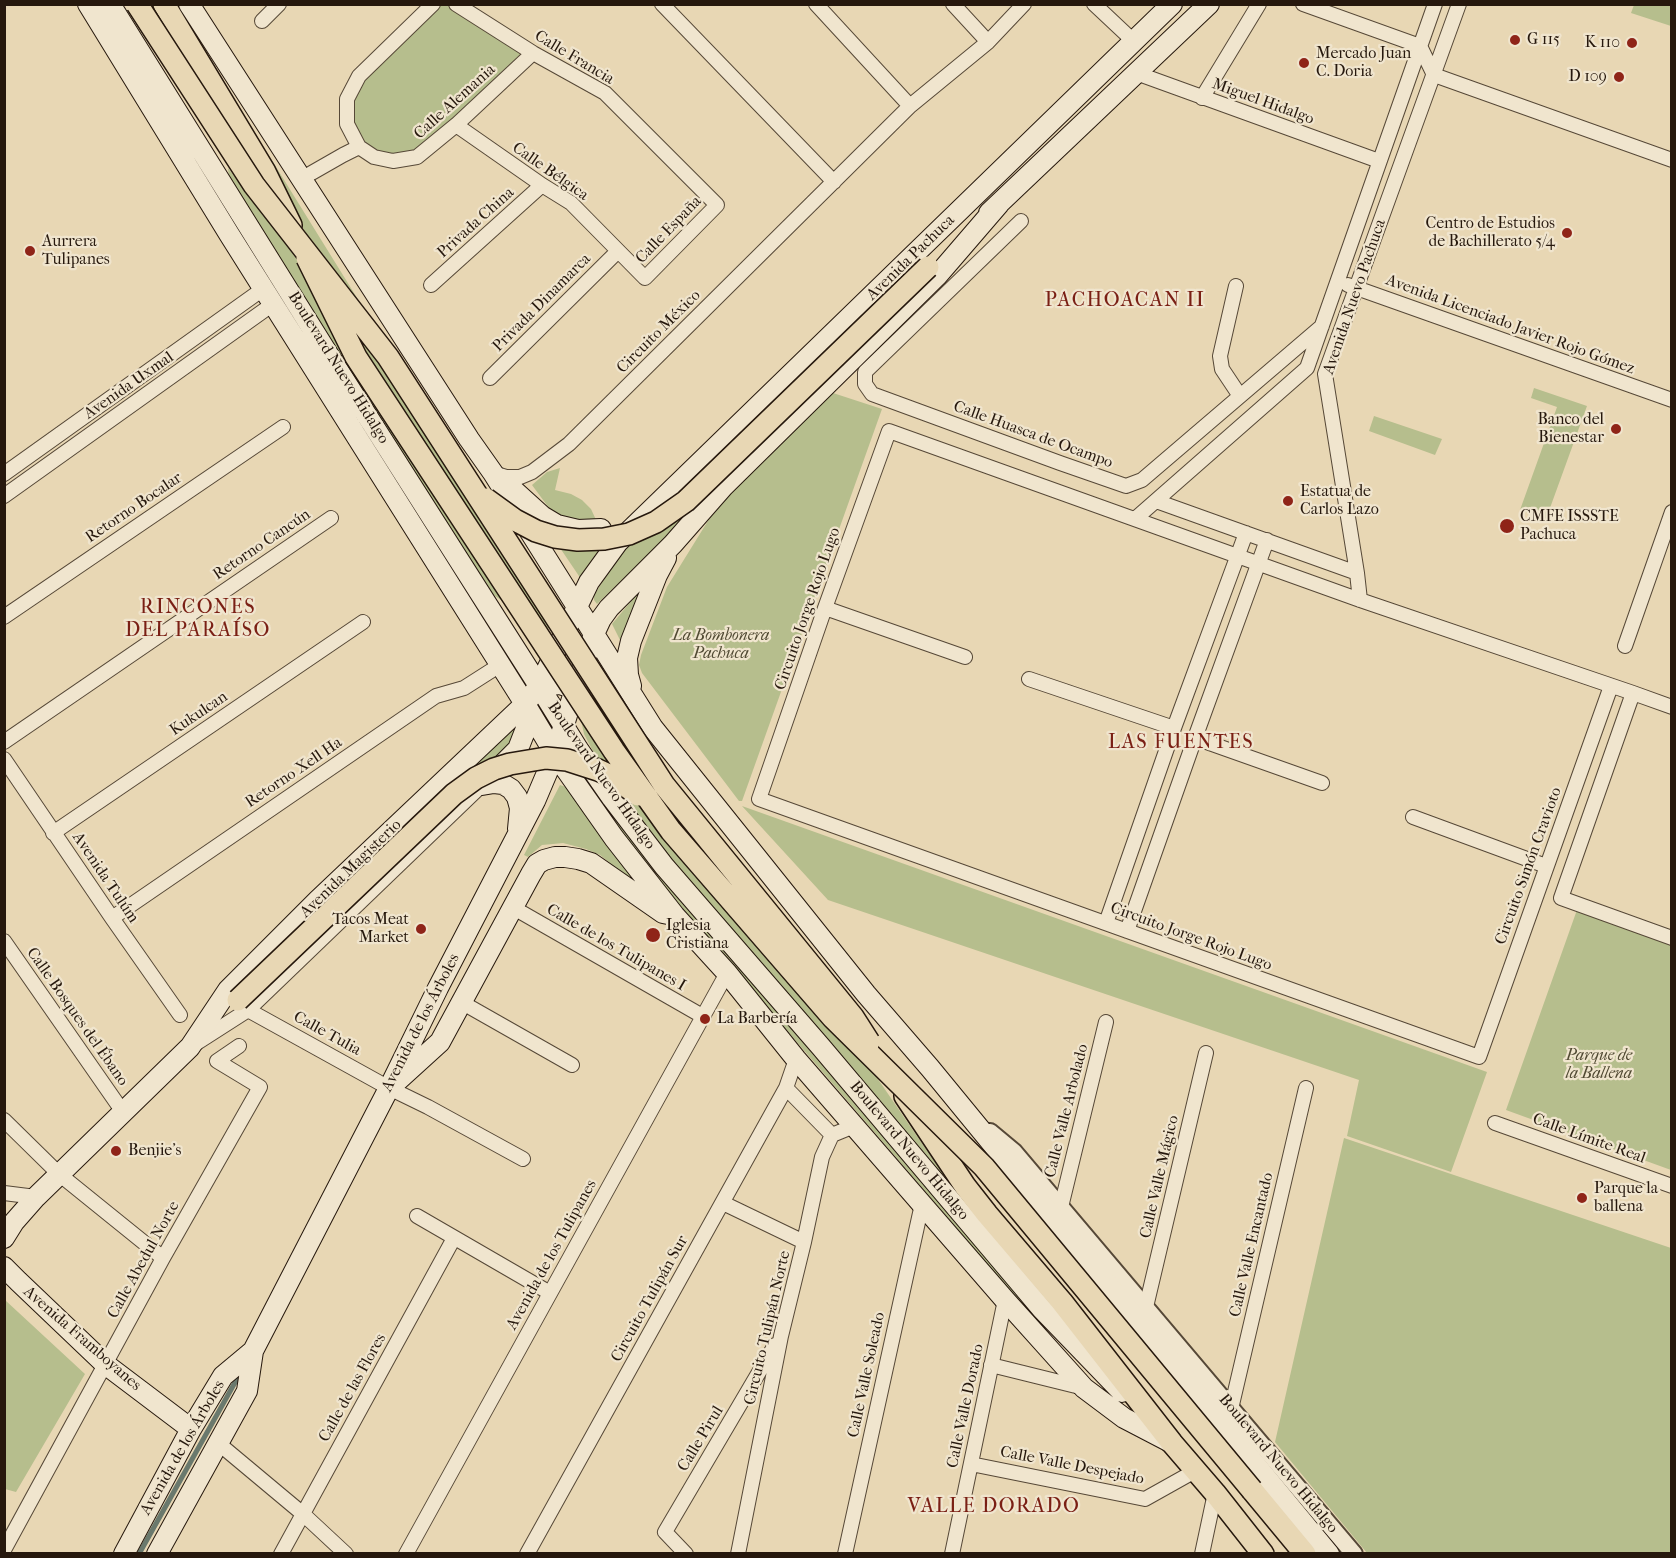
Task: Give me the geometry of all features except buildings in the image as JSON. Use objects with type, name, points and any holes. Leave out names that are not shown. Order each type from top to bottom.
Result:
[{"type":"main road","points":[[88,4],[555,754],[614,838],[675,916],[727,973],[796,1059],[1084,1389],[1124,1418],[1172,1443]]},
{"type":"main road","name":"Boulevard Nuevo Hidalgo","points":[[110,4],[563,726],[612,798],[664,866],[821,1047],[1042,1309],[1172,1443]]},
{"type":"main road","name":"Boulevard Nuevo Hidalgo","points":[[137,4],[254,185],[382,349],[664,785],[853,1017],[965,1186],[1062,1302],[1172,1443],[1263,1554]]},
{"type":"main road","name":"Boulevard Nuevo Hidalgo","points":[[164,4],[265,172],[356,357],[651,804],[671,831],[833,1018],[984,1167],[1305,1554]]},
{"type":"main road","name":"Boulevard Nuevo Hidalgo","points":[[189,4],[493,473],[653,728],[866,994],[1329,1554]]},
{"type":"main road","name":"Avenida Pachuca","points":[[577,606],[592,577],[618,542],[1172,4]]},
{"type":"main road","points":[[472,486],[515,520],[536,531],[555,537],[578,540],[604,539],[629,534],[656,522],[686,501],[928,267],[999,204],[1209,4]]},
{"type":"main road","points":[[575,688],[594,634],[609,608],[673,544],[723,487],[937,276],[999,204]]},
{"type":"main road","points":[[291,333],[338,370]]},
{"type":"main road","points":[[493,473],[542,516],[557,525],[578,530],[612,528],[630,522],[648,512]]},
{"type":"main road","points":[[634,697],[628,675],[627,658],[631,641],[657,575],[673,544]]},
{"type":"main road","points":[[483,597],[548,638],[560,643],[584,641],[594,634]]},
{"type":"main road","points":[[482,785],[518,749],[527,726],[525,704],[539,686],[577,606]]},
{"type":"main road","points":[[471,619],[539,686]]},
{"type":"main road","points":[[484,742],[504,712],[508,698],[500,665]]},
{"type":"main road","points":[[539,686],[560,684],[575,688],[653,728]]},
{"type":"main road","name":"Avenida de los Árboles","points":[[157,1554],[247,1391],[253,1351],[518,836],[555,754],[575,688]]},
{"type":"main road","name":"Avenida Magisterio","points":[[4,1238],[14,1222],[36,1197],[190,1047],[228,990],[317,901],[525,704]]},
{"type":"main road","points":[[190,1047],[243,1005],[454,794],[476,778],[494,769],[537,759],[567,760],[615,778],[651,804]]},
{"type":"main road","points":[[482,785],[503,784],[517,797],[520,808],[518,836]]},
{"type":"main road","points":[[389,1088],[440,1042],[537,864],[555,857],[578,859],[591,863],[663,913],[675,916]]},
{"type":"main road","name":"Avenida Framboyanes","points":[[5,1267],[105,1364],[191,1429]]},
{"type":"main road","name":"Avenida de los Árboles","points":[[124,1554],[191,1429],[223,1376],[253,1351]]},
{"type":"street","points":[[262,21],[279,4]]},
{"type":"street","points":[[301,179],[359,147],[347,124],[347,99],[358,76],[433,4]]},
{"type":"street","name":"Calle Francia","points":[[456,4],[533,53],[605,93],[717,205]]},
{"type":"street","points":[[662,4],[834,182]]},
{"type":"street","points":[[816,4],[910,106]]},
{"type":"street","points":[[953,4],[988,42]]},
{"type":"street","name":"Circuito México","points":[[493,473],[506,477],[520,477],[532,472],[569,444],[910,106],[988,42],[1024,4]]},
{"type":"street","points":[[1094,4],[1126,35]]},
{"type":"street","points":[[1202,98],[1259,4]]},
{"type":"street","points":[[1303,4],[1420,46],[1434,75],[1671,160]]},
{"type":"street","name":"Avenida Nuevo Pachuca","points":[[1135,519],[1307,368],[1435,4]]},
{"type":"street","name":"Avenida Nuevo Pachuca","points":[[1360,600],[1325,374],[1459,4]]},
{"type":"street","name":"Calle Alemania","points":[[359,147],[374,157],[393,161],[417,157],[456,125],[533,53]]},
{"type":"street","name":"Miguel Hidalgo","points":[[1136,73],[1379,161]]},
{"type":"street","name":"Calle Bélgica","points":[[456,125],[571,203],[645,278]]},
{"type":"street","name":"Privada China","points":[[431,285],[542,185]]},
{"type":"street","name":"Calle España","points":[[645,278],[717,205]]},
{"type":"street","name":"Calle Huasca de Ocampo","points":[[1021,221],[866,372],[865,384],[872,394],[1126,486],[1142,480],[1322,326]]},
{"type":"street","name":"Privada Dinamarca","points":[[490,378],[618,251]]},
{"type":"street","name":"Avenida Licenciado Javier Rojo Gómez","points":[[1338,281],[1671,400]]},
{"type":"street","points":[[1236,286],[1220,356],[1222,369],[1240,396]]},
{"type":"street","name":"Avenida Uxmal","points":[[4,474],[268,296]]},
{"type":"street","name":"Avenida Uxmal","points":[[4,496],[268,296]]},
{"type":"street","points":[[1283,361],[1325,374]]},
{"type":"street","name":"Retorno Bocalar","points":[[4,617],[283,427]]},
{"type":"street","name":"Circuito Jorge Rojo Lugo","points":[[1479,1057],[759,799],[825,608],[890,431],[1360,600],[1671,707]]},
{"type":"street","points":[[1156,501],[1357,573]]},
{"type":"street","points":[[1625,646],[1671,512]]},
{"type":"street","name":"Retorno Cancún","points":[[4,742],[331,518]]},
{"type":"street","points":[[1106,923],[1174,728],[1246,533]]},
{"type":"street","points":[[1127,931],[1266,540]]},
{"type":"street","points":[[825,608],[965,657]]},
{"type":"street","name":"Kukulcan","points":[[53,833],[363,622]]},
{"type":"street","points":[[1211,629],[1232,637]]},
{"type":"street","name":"Retorno Xell Ha","points":[[112,918],[436,696],[464,688],[500,665]]},
{"type":"street","points":[[1029,679],[1174,728]]},
{"type":"street","name":"Circuito Simón Cravioto","points":[[1479,1057],[1611,686]]},
{"type":"street","points":[[1633,693],[1561,898],[1671,938]]},
{"type":"street","points":[[1195,738],[1322,783]]},
{"type":"street","name":"Avenida Tulúm","points":[[4,759],[180,1015]]},
{"type":"street","name":"Avenida Magisterio","points":[[243,1005],[482,785]]},
{"type":"street","points":[[1413,817],[1546,866]]},
{"type":"street","points":[[1138,831],[1160,838]]},
{"type":"street","name":"Calle de los Tulipanes I","points":[[512,907],[704,1017]]},
{"type":"street","name":"Calle Bosques del Ébano","points":[[4,941],[123,1112]]},
{"type":"street","name":"Avenida de los Tulipanes","points":[[406,1554],[727,973]]},
{"type":"street","points":[[461,1002],[572,1065]]},
{"type":"street","name":"Calle Tulia","points":[[243,1005],[389,1088],[523,1159]]},
{"type":"street","name":"Calle Valle Arbolado","points":[[1061,1207],[1106,1022]]},
{"type":"street","name":"Calle Abedul Norte","points":[[5,1549],[163,1258],[260,1087],[217,1061],[239,1046]]},
{"type":"street","name":"Calle Valle Mágico","points":[[1146,1307],[1206,1053]]},
{"type":"street","name":"Circuito Tulipán Sur","points":[[527,1554],[786,1089],[796,1059]]},
{"type":"street","name":"Calle Valle Encantado","points":[[1231,1409],[1306,1088]]},
{"type":"street","points":[[786,1089],[832,1135],[854,1126]]},
{"type":"street","name":"Boulevard Nuevo Hidalgo","points":[[962,1108],[1014,1152],[1354,1554]]},
{"type":"street","points":[[4,1120],[59,1174],[163,1258]]},
{"type":"street","name":"Calle Límite Real","points":[[1495,1123],[1671,1186]]},
{"type":"street","name":"Circuito Tulipán Norte","points":[[738,1554],[781,1336],[822,1157],[832,1135]]},
{"type":"street","points":[[4,1193],[36,1197]]},
{"type":"street","points":[[723,1203],[804,1242]]},
{"type":"street","name":"Calle Valle Soleado","points":[[845,1554],[922,1204]]},
{"type":"street","points":[[417,1216],[550,1293]]},
{"type":"street","name":"Calle de las Flores","points":[[281,1554],[454,1238]]},
{"type":"street","name":"Calle Valle Dorado","points":[[952,1554],[1005,1300]]},
{"type":"street","name":"Calle Pirul","points":[[686,1554],[664,1532],[781,1336]]},
{"type":"street","points":[[991,1365],[1084,1389]]},
{"type":"street","points":[[218,1443],[303,1514],[346,1554]]},
{"type":"street","name":"Calle Valle Despejado","points":[[971,1464],[1144,1499],[1195,1471]]},
{"type":"street","points":[[1202,1554],[1215,1494]]},
{"type":"green space","points":[[433,5],[456,5],[533,53],[417,157],[374,157],[347,124],[359,76]]},
{"type":"green space","points":[[1634,5],[1671,5],[1671,26],[1631,13]]},
{"type":"green space","points":[[268,154],[359,301],[296,220],[266,156]]},
{"type":"green space","points":[[228,168],[302,262],[344,353],[380,332],[557,630],[546,628],[517,611],[495,596],[487,587],[229,178]]},
{"type":"green space","points":[[1534,388],[1587,406],[1546,519],[1520,510],[1557,407],[1531,398]]},
{"type":"green space","name":"La Bombonera Pachuca","points":[[830,392],[882,409],[742,801],[739,801],[642,673],[639,665],[641,655],[667,587],[724,495]]},
{"type":"green space","points":[[1374,416],[1442,439],[1435,455],[1369,431]]},
{"type":"green space","points":[[560,468],[555,490],[571,494],[582,500],[591,509],[597,522],[562,518],[549,508],[532,485],[547,472]]},
{"type":"green space","points":[[687,493],[699,505],[597,604],[594,595],[624,549]]},
{"type":"green space","points":[[611,537],[588,565],[581,579],[556,542]]},
{"type":"green space","points":[[642,588],[622,644],[612,624]]},
{"type":"green space","points":[[596,711],[635,727],[643,733],[956,1193],[672,862],[627,803],[596,757],[584,734],[581,720]]},
{"type":"green space","points":[[520,721],[505,755],[418,813]]},
{"type":"green space","points":[[578,765],[813,1051],[1037,1316],[1035,1319],[654,876],[581,778]]},
{"type":"green space","points":[[560,785],[566,787],[648,894],[600,855],[586,849],[563,843],[542,845],[528,857],[524,855]]},
{"type":"green space","points":[[742,806],[1487,1072],[1451,1172],[1347,1136],[1359,1080],[828,900]]},
{"type":"green space","name":"Parque de la Ballena","points":[[1578,907],[1671,940],[1671,1170],[1506,1110]]},
{"type":"green space","points":[[1344,1138],[1671,1248],[1671,1553],[1367,1553],[1275,1442]]},
{"type":"green space","points":[[5,1300],[85,1374],[16,1492],[5,1489]]},
{"type":"waterway","points":[[139,1554],[242,1370]]},
{"type":"place","name":"G 115","points":[[1515,40]]},
{"type":"place","name":"K 110","points":[[1632,43]]},
{"type":"place","name":"Mercado Juan C. Doria","points":[[1304,63]]},
{"type":"place","name":"D 109","points":[[1619,77]]},
{"type":"place","name":"Centro de Estudios de Bachillerato 5/4","points":[[1567,233]]},
{"type":"place","name":"Aurrera Tulipanes","points":[[30,251]]},
{"type":"place","name":"Banco del Bienestar","points":[[1616,429]]},
{"type":"place","name":"Estatua de Carlos Lazo","points":[[1288,501]]},
{"type":"place","name":"CMFE ISSSTE Pachuca","points":[[1507,526]]},
{"type":"place","name":"Tacos Meat Market","points":[[421,929]]},
{"type":"place","name":"Iglesia Cristiana","points":[[653,935]]},
{"type":"place","name":"La Barbería","points":[[705,1019]]},
{"type":"place","name":"Benjie's","points":[[116,1151]]},
{"type":"place","name":"Parque la ballena","points":[[1582,1198]]},
{"type":"district","name":"PACHOACAN II","points":[[1125,301]]},
{"type":"district","name":"RINCONES DEL PARAÍSO","points":[[198,620]]},
{"type":"district","name":"LAS FUENTES","points":[[1181,743]]},
{"type":"district","name":"VALLE DORADO","points":[[994,1507]]}]
